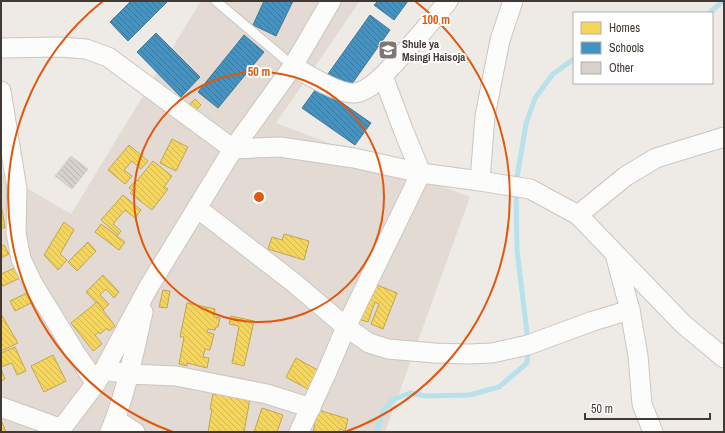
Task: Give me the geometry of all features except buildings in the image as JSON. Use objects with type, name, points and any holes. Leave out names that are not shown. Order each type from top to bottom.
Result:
[{"type":"street","points":[[1,407],[61,430],[100,377],[148,288],[233,149],[293,66],[331,1]]},
{"type":"street","points":[[293,66],[342,92],[354,93],[367,88],[383,76],[426,29],[448,1]]},
{"type":"street","points":[[480,181],[485,116],[500,40],[512,1]]},
{"type":"street","points":[[1,48],[60,47],[86,49],[108,56],[233,149],[280,147],[354,158],[421,173],[530,189],[578,215],[683,324],[724,358]]},
{"type":"street","points":[[299,432],[346,327],[421,173],[383,76]]},
{"type":"street","points":[[1,90],[17,189],[16,233],[21,259],[33,284],[76,354],[100,377],[129,374],[176,376],[267,394],[311,408]]},
{"type":"street","points":[[578,215],[626,176],[656,158],[724,137]]},
{"type":"street","points":[[197,208],[293,282],[346,327],[369,343],[388,349],[435,353],[492,353],[528,345],[592,321],[630,310]]},
{"type":"street","points":[[615,254],[630,310],[638,356],[642,404],[653,432]]},
{"type":"street","points":[[135,432],[113,426],[129,374],[148,288]]},
{"type":"lane","points":[[216,1],[293,66]]},
{"type":"shaded area","points":[[201,1],[360,1],[276,123],[470,197],[385,432],[1,432],[1,173],[71,214]]},
{"type":"waterway","points":[[710,12],[723,1]]},
{"type":"waterway","points":[[516,183],[526,124],[535,98],[553,74],[573,60]]},
{"type":"waterway","points":[[516,191],[517,250],[528,341]]},
{"type":"waterway","points":[[377,432],[383,411],[392,400],[410,393],[426,396],[469,395],[499,387],[527,363],[528,349]]},
{"type":"place","name":"Shule ya Msingi Haisoja","points":[[388,50]]}]
